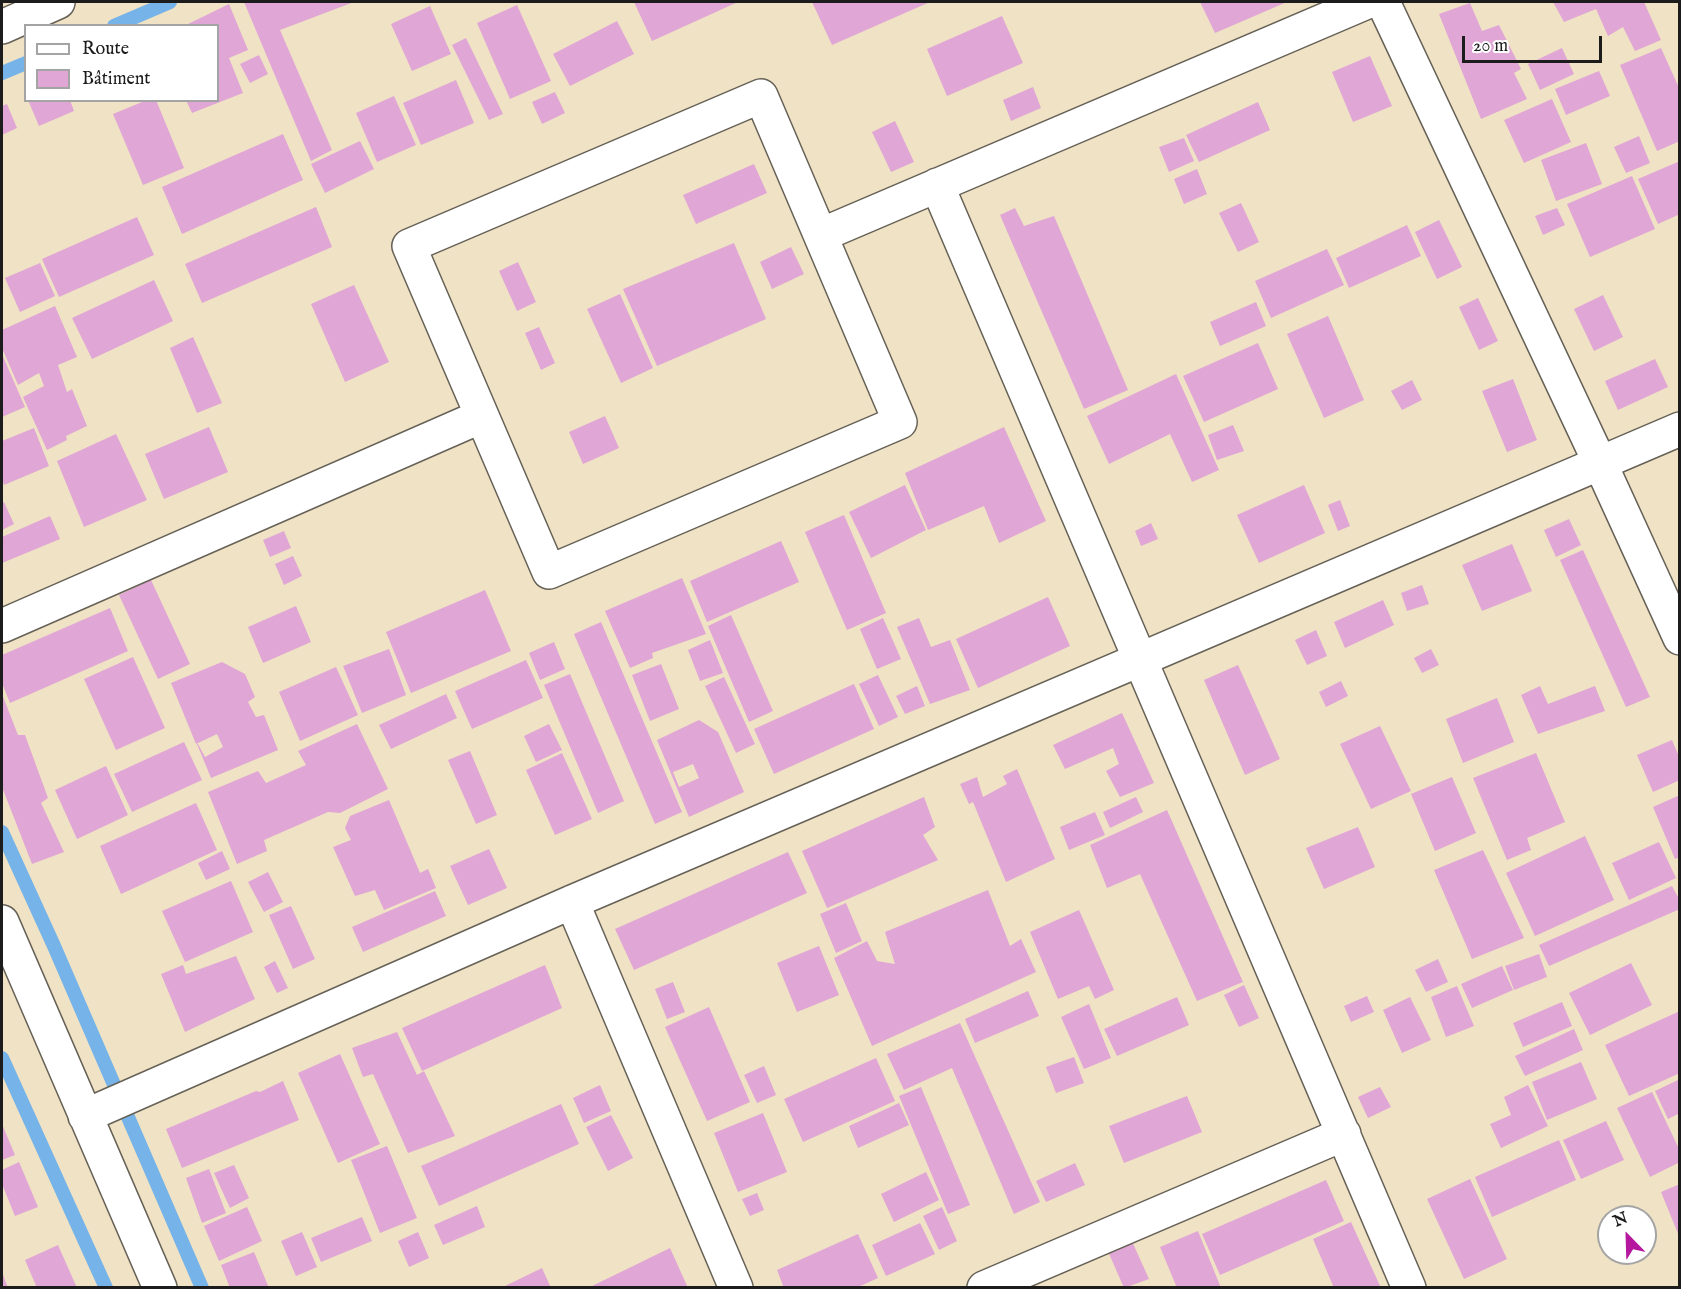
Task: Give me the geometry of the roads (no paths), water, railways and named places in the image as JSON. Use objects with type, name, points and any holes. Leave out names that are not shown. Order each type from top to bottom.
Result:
[{"type":"street","points":[[2,27],[58,2]]},
{"type":"street","points":[[821,235],[1367,2]]},
{"type":"street","points":[[1383,2],[1680,638]]},
{"type":"street","points":[[761,96],[900,422],[549,572],[482,416],[410,246],[761,96]]},
{"type":"street","points":[[938,184],[1409,1287]]},
{"type":"street","points":[[2,626],[482,416]]},
{"type":"street","points":[[85,1116],[572,902],[1680,429]]},
{"type":"street","points":[[572,902],[736,1287]]},
{"type":"street","points":[[2,922],[160,1287]]},
{"type":"street","points":[[984,1287],[1344,1134]]},
{"type":"waterway","points":[[119,24],[170,2]]},
{"type":"waterway","points":[[2,73],[24,64]]},
{"type":"waterway","points":[[2,832],[54,946],[202,1288]]},
{"type":"waterway","points":[[2,1058],[106,1288]]}]
